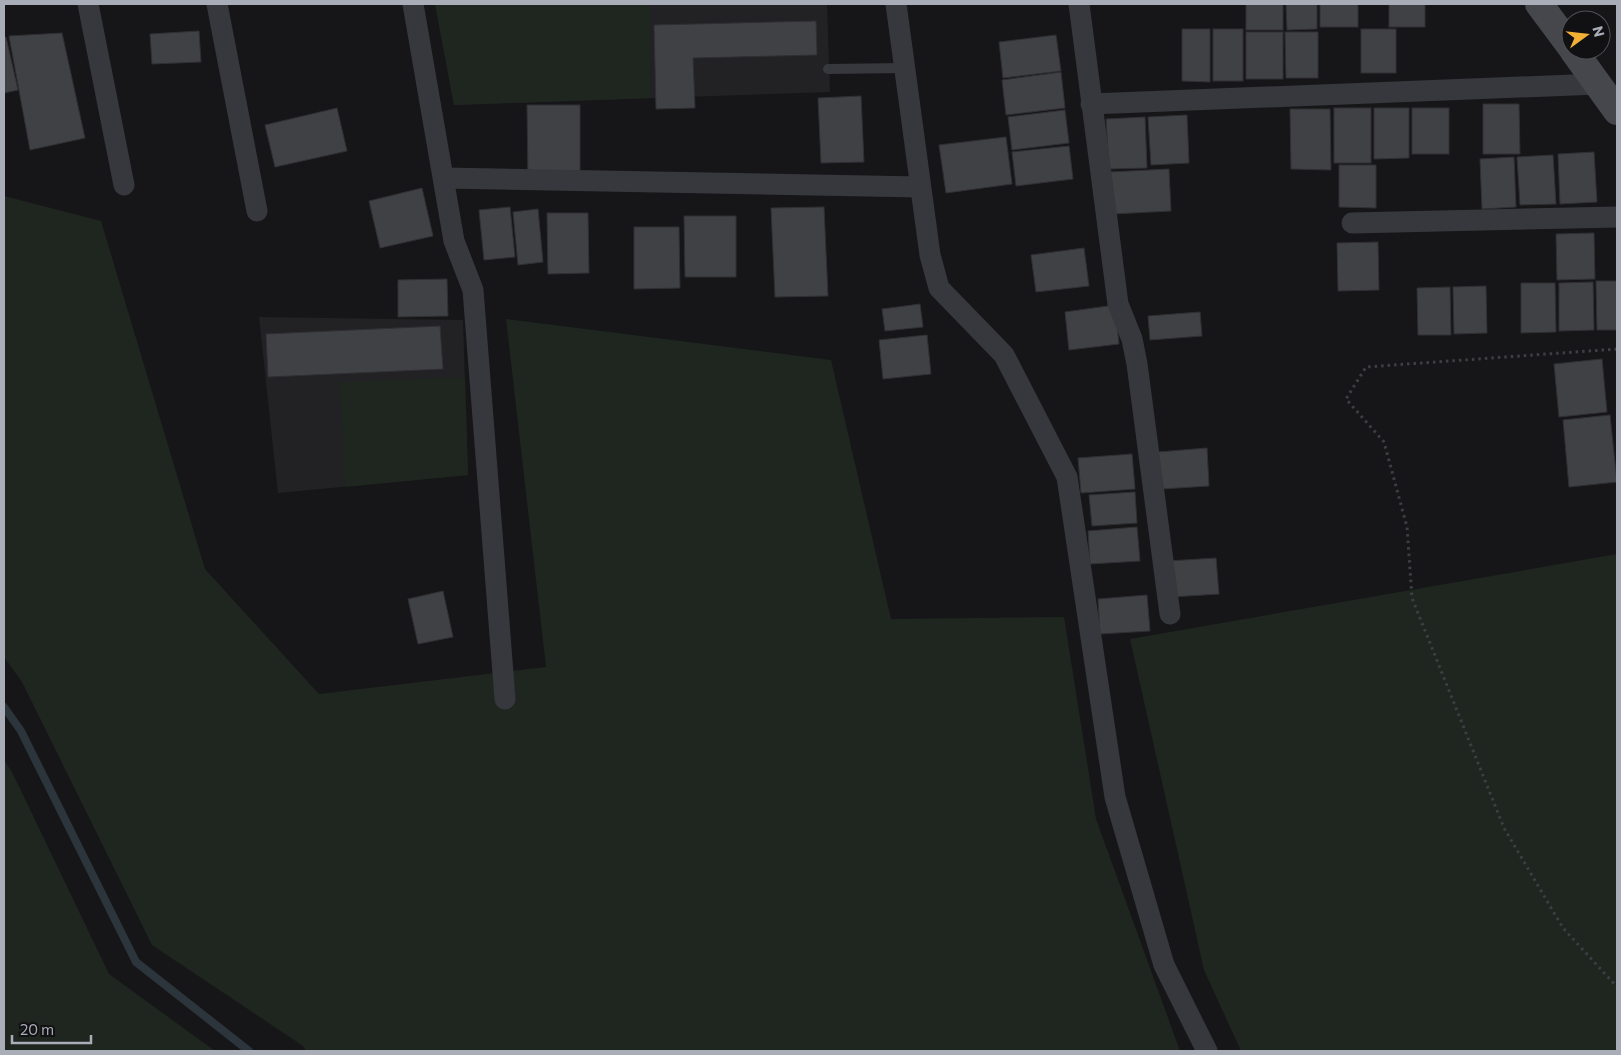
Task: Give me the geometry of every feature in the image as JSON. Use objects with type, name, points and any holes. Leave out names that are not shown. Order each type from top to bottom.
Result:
[{"type":"main road","points":[[1539,4],[1561,34]]},
{"type":"main road","points":[[1580,60],[1617,111]]},
{"type":"street","points":[[88,4],[124,185]]},
{"type":"street","points":[[216,4],[256,211]]},
{"type":"street","points":[[414,4],[454,241],[473,290],[505,699]]},
{"type":"street","points":[[896,4],[930,254],[939,288],[1004,355],[1066,477],[1115,797],[1164,965],[1207,1051]]},
{"type":"street","points":[[1079,4],[1118,304],[1132,339],[1137,364],[1170,614]]},
{"type":"street","points":[[1091,104],[1598,84]]},
{"type":"street","points":[[444,178],[920,187]]},
{"type":"street","points":[[1352,223],[1617,216]]},
{"type":"lane","points":[[828,69],[904,68]]},
{"type":"path","points":[[1617,349],[1366,367],[1346,399],[1384,442],[1407,527],[1412,598],[1504,828],[1563,928],[1617,987]]},
{"type":"shaded area","points":[[435,4],[827,4],[830,92],[454,105]]},
{"type":"shaded area","points":[[435,4],[650,4],[650,98],[454,105]]},
{"type":"shaded area","points":[[4,196],[101,221],[205,569],[319,694],[546,667],[506,319],[831,360],[891,619],[1064,617],[1096,819],[1180,1051],[306,1051],[303,1046],[152,945],[22,682],[4,657]]},
{"type":"shaded area","points":[[259,317],[463,320],[468,475],[278,493]]},
{"type":"shaded area","points":[[465,377],[468,475],[345,487],[340,382]]},
{"type":"shaded area","points":[[1617,554],[1617,1051],[1241,1051],[1204,970],[1130,639]]},
{"type":"shaded area","points":[[4,760],[12,772],[109,974],[215,1051],[4,1051]]},
{"type":"building","points":[[1246,4],[1283,4],[1283,30],[1246,30]]},
{"type":"building","points":[[1286,4],[1317,4],[1317,29],[1287,30]]},
{"type":"building","points":[[1320,4],[1358,4],[1358,27],[1320,27]]},
{"type":"building","points":[[1389,4],[1425,4],[1425,27],[1389,27]]},
{"type":"building","points":[[816,21],[817,55],[693,58],[695,108],[656,109],[654,25]]},
{"type":"building","points":[[1182,29],[1210,29],[1210,82],[1182,81]]},
{"type":"building","points":[[1213,29],[1243,29],[1243,81],[1213,81]]},
{"type":"building","points":[[1361,29],[1396,29],[1396,73],[1361,73]]},
{"type":"building","points":[[199,31],[201,62],[152,64],[150,34]]},
{"type":"building","points":[[1246,32],[1283,32],[1283,79],[1246,79]]},
{"type":"building","points":[[1285,32],[1318,32],[1318,78],[1286,78]]},
{"type":"building","points":[[62,33],[85,138],[30,150],[9,36]]},
{"type":"building","points":[[1056,35],[1061,71],[1003,78],[999,42]]},
{"type":"building","points":[[4,37],[6,37],[18,90],[4,93]]},
{"type":"building","points":[[1061,72],[1065,108],[1006,115],[1002,80]]},
{"type":"building","points":[[861,96],[864,162],[821,163],[818,98]]},
{"type":"building","points":[[1483,104],[1519,104],[1520,154],[1483,154]]},
{"type":"building","points":[[527,105],[580,105],[580,176],[528,177]]},
{"type":"building","points":[[337,108],[347,151],[275,167],[265,125]]},
{"type":"building","points":[[1334,108],[1371,108],[1371,163],[1334,163]]},
{"type":"building","points":[[1374,108],[1409,108],[1409,158],[1374,159]]},
{"type":"building","points":[[1412,108],[1449,108],[1449,154],[1412,154]]},
{"type":"building","points":[[1290,109],[1330,109],[1331,170],[1291,169]]},
{"type":"building","points":[[1065,110],[1069,143],[1012,150],[1008,117]]},
{"type":"building","points":[[1187,115],[1189,163],[1151,165],[1148,117]]},
{"type":"building","points":[[1145,117],[1147,168],[1109,169],[1106,119]]},
{"type":"building","points":[[1006,137],[1012,184],[946,193],[939,145]]},
{"type":"building","points":[[1069,146],[1073,179],[1016,186],[1012,152]]},
{"type":"building","points":[[1594,152],[1597,202],[1560,204],[1558,154]]},
{"type":"building","points":[[1553,155],[1556,204],[1520,205],[1517,157]]},
{"type":"building","points":[[1514,157],[1516,207],[1482,209],[1480,159]]},
{"type":"building","points":[[1339,165],[1376,165],[1376,208],[1339,207]]},
{"type":"building","points":[[1169,169],[1171,211],[1113,214],[1110,172]]},
{"type":"building","points":[[422,188],[433,236],[380,248],[369,201]]},
{"type":"building","points":[[510,207],[515,257],[484,260],[479,210]]},
{"type":"building","points":[[824,207],[828,296],[775,297],[771,208]]},
{"type":"building","points":[[538,209],[543,262],[518,265],[513,212]]},
{"type":"building","points":[[547,213],[588,213],[589,273],[548,274]]},
{"type":"building","points":[[684,216],[736,216],[736,277],[685,277]]},
{"type":"building","points":[[634,227],[679,227],[680,288],[634,289]]},
{"type":"building","points":[[1594,233],[1595,279],[1557,280],[1556,234]]},
{"type":"building","points":[[1378,242],[1379,290],[1338,291],[1337,243]]},
{"type":"building","points":[[1084,248],[1089,286],[1036,292],[1031,255]]},
{"type":"building","points":[[447,279],[448,316],[398,317],[398,280]]},
{"type":"building","points":[[1596,281],[1617,281],[1617,330],[1597,330]]},
{"type":"building","points":[[1593,282],[1594,330],[1559,331],[1559,283]]},
{"type":"building","points":[[1521,283],[1555,283],[1556,332],[1521,333]]},
{"type":"building","points":[[1486,286],[1487,333],[1454,334],[1453,287]]},
{"type":"building","points":[[1450,287],[1451,335],[1418,335],[1417,288]]},
{"type":"building","points":[[920,304],[923,327],[885,331],[882,309]]},
{"type":"building","points":[[1115,305],[1119,344],[1069,350],[1065,312]]},
{"type":"building","points":[[1200,312],[1202,336],[1150,340],[1148,316]]},
{"type":"building","points":[[440,326],[443,369],[268,377],[266,334]]},
{"type":"building","points":[[927,335],[931,374],[883,379],[879,340]]},
{"type":"building","points":[[1602,359],[1607,412],[1559,417],[1554,364]]},
{"type":"building","points":[[1610,415],[1617,482],[1569,487],[1563,420]]},
{"type":"building","points":[[1207,448],[1209,486],[1161,489],[1158,452]]},
{"type":"building","points":[[1132,454],[1135,489],[1081,493],[1078,458]]},
{"type":"building","points":[[1135,492],[1137,523],[1092,526],[1089,495]]},
{"type":"building","points":[[1137,527],[1140,561],[1090,564],[1088,531]]},
{"type":"building","points":[[1216,558],[1219,594],[1171,597],[1168,561]]},
{"type":"building","points":[[443,591],[453,637],[418,644],[408,599]]},
{"type":"building","points":[[1147,595],[1150,631],[1100,634],[1098,599]]},
{"type":"waterway","points":[[4,707],[21,731],[136,962],[249,1051]]}]
